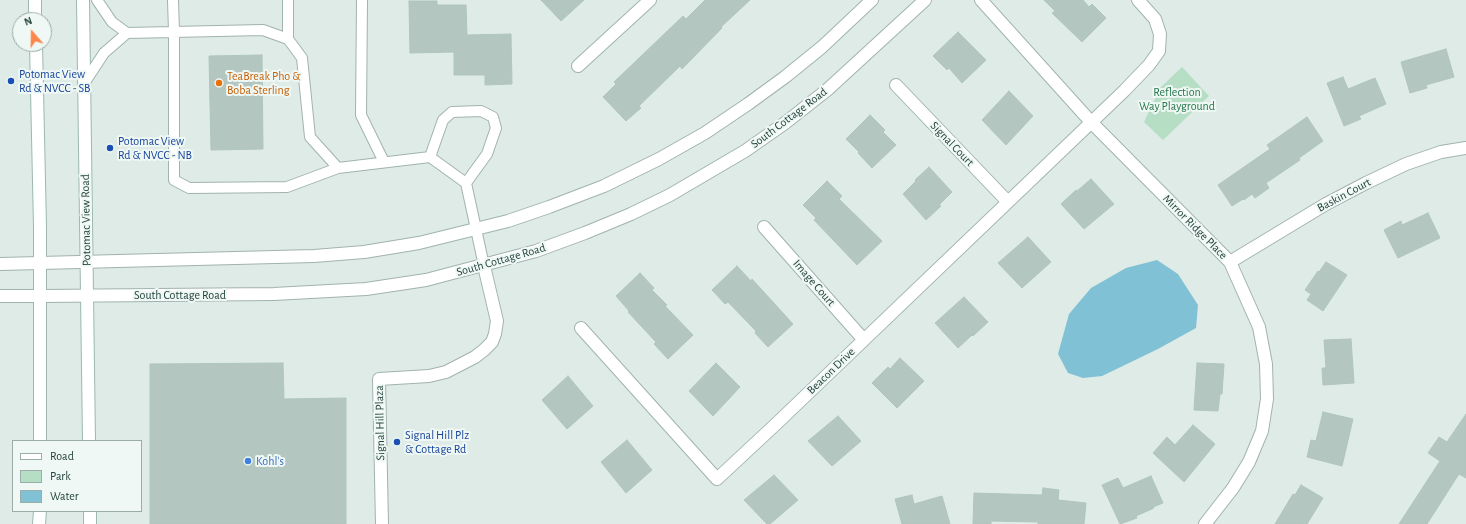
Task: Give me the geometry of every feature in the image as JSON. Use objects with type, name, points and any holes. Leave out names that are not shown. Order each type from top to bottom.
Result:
[{"type":"street","points":[[35,0],[35,12]]},
{"type":"street","name":"Potomac View Road","points":[[83,0],[89,440]]},
{"type":"street","points":[[578,66],[650,0]]},
{"type":"street","points":[[0,264],[314,256],[419,244],[508,221],[604,186],[659,159],[736,113],[779,82],[822,47],[872,0]]},
{"type":"street","name":"South Cottage Road","points":[[0,296],[274,294],[366,289],[426,280],[484,266],[536,251],[586,233],[651,204],[708,174],[762,139],[827,90],[925,0]]},
{"type":"street","name":"Mirror Ridge Place","points":[[981,0],[1091,122],[1230,262],[1259,327],[1266,364],[1267,399],[1262,431],[1249,462],[1233,488],[1205,524]]},
{"type":"street","name":"Beacon Drive","points":[[580,328],[717,479],[1150,65],[1159,51],[1160,34],[1155,19],[1138,0]]},
{"type":"street","points":[[36,52],[40,263],[40,440]]},
{"type":"street","name":"Signal Court","points":[[896,85],[1008,202]]},
{"type":"street","name":"Baskin Court","points":[[1230,262],[1326,204],[1366,183],[1406,164],[1441,152],[1466,148]]},
{"type":"street","name":"Image Court","points":[[764,227],[864,340]]},
{"type":"street","name":"Signal Hill Plaza","points":[[382,524],[379,379],[429,376],[446,372],[476,358],[492,342],[497,321],[484,266]]},
{"type":"street","points":[[40,512],[40,524]]},
{"type":"street","points":[[90,512],[90,524]]},
{"type":"lane","points":[[97,0],[112,22],[127,33],[263,30],[288,40],[302,58],[310,137],[338,168]]},
{"type":"lane","points":[[173,0],[174,180],[189,188],[287,187],[338,168],[430,158],[466,183],[484,266]]},
{"type":"lane","points":[[288,0],[288,40]]},
{"type":"lane","points":[[362,0],[361,115],[384,162]]},
{"type":"lane","points":[[85,82],[104,52],[127,33]]},
{"type":"lane","points":[[430,158],[443,120],[452,112],[481,112],[493,117],[496,128],[487,154],[466,183]]},
{"type":"green space","name":"Reflection Way Playground","points":[[1182,67],[1209,96],[1163,140],[1144,122],[1160,88]]},
{"type":"water","points":[[1157,260],[1178,274],[1198,305],[1196,328],[1158,349],[1102,376],[1083,378],[1068,373],[1058,354],[1069,314],[1091,288],[1126,268]]},
{"type":"building","points":[[541,0],[584,0],[561,21]]},
{"type":"building","points":[[705,0],[750,0],[721,27],[722,28],[682,69],[680,66],[639,106],[641,108],[626,121],[603,97],[616,84],[614,82],[683,16],[686,19]]},
{"type":"building","points":[[1044,0],[1083,0],[1089,7],[1092,4],[1106,18],[1082,42],[1052,13],[1055,11]]},
{"type":"building","points":[[409,1],[437,1],[437,5],[466,5],[467,35],[511,34],[512,84],[485,85],[485,75],[454,75],[454,52],[410,53]]},
{"type":"building","points":[[958,32],[986,60],[962,83],[949,68],[947,70],[933,56]]},
{"type":"building","points":[[1446,49],[1454,77],[1426,85],[1427,88],[1410,93],[1401,62]]},
{"type":"building","points":[[262,55],[263,149],[211,150],[209,56]]},
{"type":"building","points":[[1343,77],[1348,89],[1375,78],[1386,104],[1359,116],[1361,119],[1344,126],[1327,83]]},
{"type":"building","points":[[1009,91],[1033,116],[1006,145],[982,120]]},
{"type":"building","points":[[870,115],[885,130],[883,132],[896,145],[872,168],[846,139]]},
{"type":"building","points":[[1307,117],[1323,141],[1299,158],[1300,160],[1266,183],[1269,188],[1255,198],[1252,194],[1232,206],[1218,185],[1270,149],[1267,145]]},
{"type":"building","points":[[929,167],[952,192],[939,205],[941,206],[926,220],[903,194]]},
{"type":"building","points":[[1091,179],[1114,204],[1084,229],[1061,204]]},
{"type":"building","points":[[827,181],[842,196],[839,199],[882,241],[857,265],[814,220],[816,218],[803,205]]},
{"type":"building","points":[[1428,213],[1440,238],[1398,258],[1384,230],[1401,221],[1402,225]]},
{"type":"building","points":[[1028,237],[1051,262],[1022,288],[998,263]]},
{"type":"building","points":[[1326,262],[1347,275],[1323,311],[1307,300],[1311,294],[1305,290]]},
{"type":"building","points":[[737,266],[751,281],[752,279],[793,324],[768,347],[755,333],[756,331],[728,302],[725,304],[712,290]]},
{"type":"building","points":[[640,273],[654,288],[652,290],[667,305],[665,306],[693,335],[668,359],[654,344],[656,342],[628,312],[629,311],[616,296]]},
{"type":"building","points":[[964,297],[988,322],[958,348],[935,323]]},
{"type":"building","points":[[1351,339],[1354,383],[1323,385],[1322,368],[1326,368],[1324,340]]},
{"type":"building","points":[[900,358],[924,381],[897,408],[872,383],[888,367],[890,369]]},
{"type":"building","name":"Kohl's","points":[[283,363],[284,399],[346,398],[346,524],[150,524],[150,364]]},
{"type":"building","points":[[716,363],[740,387],[713,416],[689,391]]},
{"type":"building","points":[[1197,363],[1224,364],[1222,394],[1220,394],[1218,411],[1194,410]]},
{"type":"building","points":[[568,376],[593,406],[567,429],[542,400]]},
{"type":"building","points":[[1323,412],[1353,419],[1342,466],[1307,457],[1311,440],[1316,441]]},
{"type":"building","points":[[1466,414],[1466,478],[1459,474],[1427,524],[1399,524],[1440,461],[1428,453],[1439,437],[1447,442]]},
{"type":"building","points":[[838,416],[861,441],[832,466],[808,441]]},
{"type":"building","points":[[1193,425],[1215,444],[1184,482],[1153,453],[1167,437],[1175,445]]},
{"type":"building","points":[[627,440],[652,470],[626,493],[601,462]]},
{"type":"building","points":[[774,475],[798,500],[770,524],[767,524],[744,500]]},
{"type":"building","points":[[1151,476],[1163,503],[1136,516],[1137,518],[1120,524],[1102,485],[1118,478],[1123,488]]},
{"type":"building","points":[[1301,485],[1323,498],[1307,524],[1275,524],[1293,494],[1295,495]]},
{"type":"building","points":[[1043,488],[1059,490],[1058,500],[1086,503],[1084,524],[1038,524],[1038,522],[991,521],[991,524],[973,524],[974,493],[1042,495]]},
{"type":"building","points":[[912,495],[914,504],[942,496],[950,524],[902,524],[895,499]]},
{"type":"place","name":"Potomac View Rd & NVCC - SB","points":[[11,81]]},
{"type":"place","name":"TeaBreak Pho & Boba Sterling","points":[[219,83]]},
{"type":"place","name":"Potomac View Rd & NVCC - NB","points":[[110,148]]},
{"type":"place","name":"Signal Hill Plz & Cottage Rd","points":[[397,442]]},
{"type":"place","name":"Kohl's","points":[[248,461]]}]
